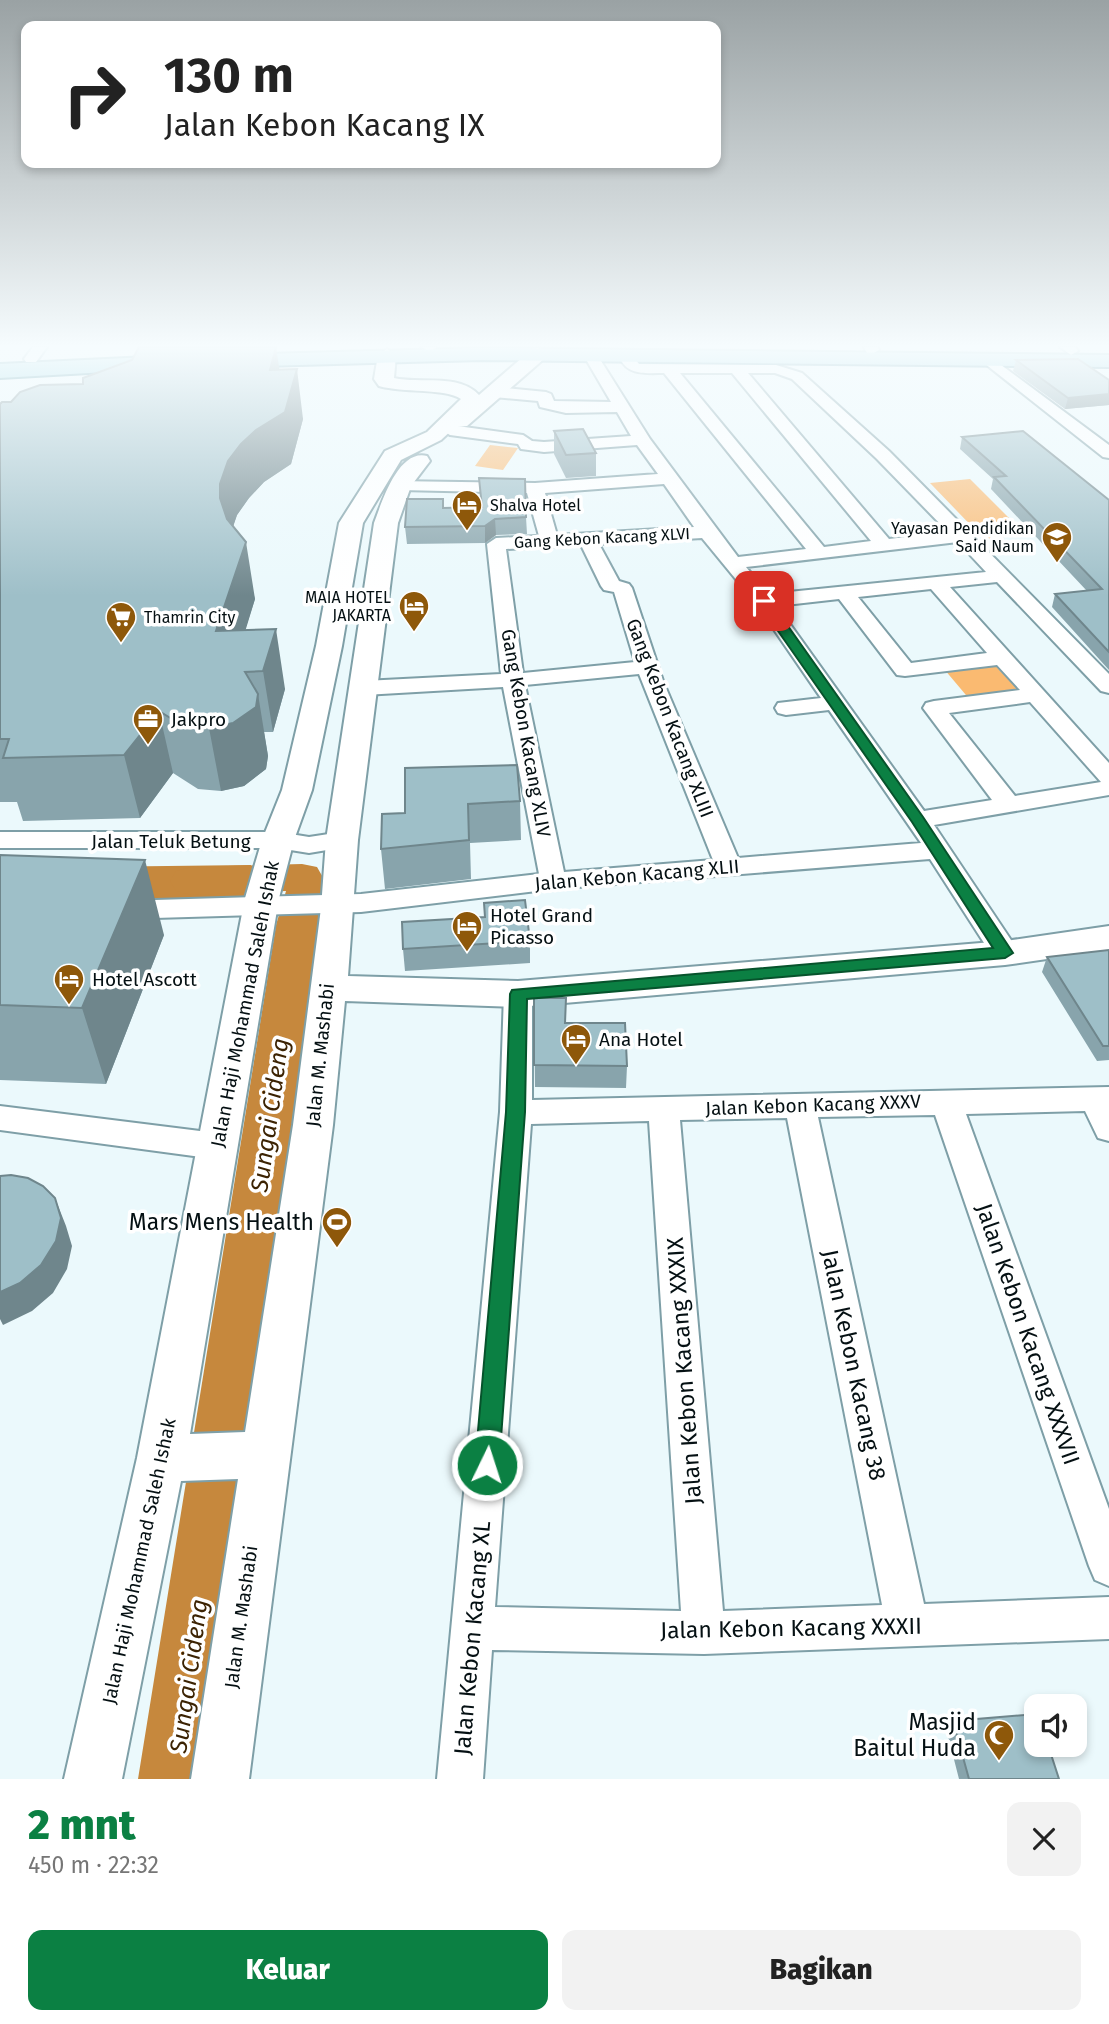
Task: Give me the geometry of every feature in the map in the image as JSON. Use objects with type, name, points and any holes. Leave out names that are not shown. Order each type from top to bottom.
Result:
[{"type":"street","name":"Jalan Haji Mohammad Saleh Ishak","points":[[93,1779],[175,1458],[216,1146],[264,903],[277,846],[296,790],[321,682],[351,523],[393,456],[434,436],[440,430]]},
{"type":"street","points":[[450,430],[523,440],[527,444],[544,447],[642,440]]},
{"type":"street","name":"Jalan M. Mashabi","points":[[219,1779],[253,1455],[313,1125],[327,989],[332,903],[386,523],[400,485],[450,430]]},
{"type":"street","points":[[636,430],[707,532],[764,601],[833,703],[918,820],[1005,953]]},
{"type":"street","points":[[719,430],[818,552]]},
{"type":"street","points":[[787,430],[884,545]]},
{"type":"street","points":[[856,430],[1109,686]]},
{"type":"street","points":[[1079,430],[1109,453]]},
{"type":"street","points":[[400,485],[491,490],[535,489],[670,478]]},
{"type":"street","points":[[535,489],[550,541]]},
{"type":"street","name":"Gang Kebon Kacang XLVI","points":[[496,544],[707,532]]},
{"type":"street","points":[[734,563],[960,536]]},
{"type":"street","name":"Gang Kebon Kacang XLIII","points":[[588,540],[611,586],[622,588],[647,667],[729,866]]},
{"type":"street","name":"Gang Kebon Kacang XLIV","points":[[496,544],[513,680],[553,880]]},
{"type":"street","points":[[764,601],[1001,576]]},
{"type":"street","points":[[936,583],[1109,777]]},
{"type":"street","points":[[844,592],[1008,804]]},
{"type":"street","points":[[905,670],[1001,658]]},
{"type":"street","points":[[364,688],[513,680],[647,667]]},
{"type":"street","points":[[934,708],[1034,695]]},
{"type":"street","points":[[786,708],[833,703]]},
{"type":"street","points":[[918,820],[1109,788]]},
{"type":"street","name":"Jalan Teluk Betung","points":[[0,841],[277,846],[342,840]]},
{"type":"street","name":"Jalan Kebon Kacang XLII","points":[[332,903],[553,880],[937,850]]},
{"type":"street","points":[[97,911],[264,903],[332,903]]},
{"type":"street","points":[[327,989],[519,994],[1005,953],[1108,939]]},
{"type":"street","name":"Jalan Kebon Kacang XL","points":[[460,1779],[516,1112],[519,994]]},
{"type":"street","points":[[1102,1100],[1109,1129]]},
{"type":"street","name":"Jalan Kebon Kacang XXXV","points":[[516,1112],[664,1110],[800,1104],[1102,1100]]},
{"type":"street","name":"Jalan Kebon Kacang XXXVII","points":[[946,1102],[1109,1566]]},
{"type":"street","name":"Jalan Kebon Kacang 38","points":[[800,1104],[907,1626]]},
{"type":"street","name":"Jalan Kebon Kacang XXXIX","points":[[664,1110],[704,1633]]},
{"type":"street","points":[[0,1118],[216,1146]]},
{"type":"street","points":[[175,1458],[253,1455]]},
{"type":"street","name":"Jalan Kebon Kacang XXXII","points":[[473,1628],[704,1633],[1109,1618]]},
{"type":"shaded area","points":[[490,445],[518,448],[503,470],[475,466]]},
{"type":"shaded area","points":[[970,479],[1026,535],[984,539],[930,483]]},
{"type":"shaded area","points":[[992,662],[1021,693],[971,701],[944,669]]},
{"type":"shaded area","points":[[251,865],[246,900],[0,904],[0,868]]},
{"type":"building","name":"Thamrin City","points":[[0,430],[256,430],[228,461],[220,484],[220,498],[227,519],[246,542],[216,631],[276,629],[263,671],[245,672],[258,694],[256,707],[233,723],[209,728],[185,727],[159,711],[124,755],[3,758],[9,739],[0,739]]},
{"type":"building","points":[[584,430],[596,453],[566,455],[554,431]]},
{"type":"building","points":[[1023,431],[1109,500],[1109,652],[1055,594],[1102,589],[994,477],[1006,476],[962,437]]},
{"type":"building","points":[[479,478],[525,479],[526,517],[495,519],[485,526],[405,527],[407,499],[443,499],[443,508],[482,507]]},
{"type":"building","points":[[517,765],[520,801],[468,804],[469,840],[381,849],[382,814],[405,813],[405,768]]},
{"type":"building","points":[[0,855],[145,860],[82,1008],[0,1005]]},
{"type":"building","points":[[525,900],[530,941],[403,949],[402,922],[485,917],[484,903]]},
{"type":"building","points":[[1109,950],[1109,1046],[1103,1046],[1047,957]]},
{"type":"building","points":[[534,998],[566,998],[565,1023],[625,1023],[627,1066],[534,1065]]},
{"type":"building","points":[[0,1176],[28,1178],[43,1186],[55,1198],[61,1218],[56,1241],[41,1265],[20,1283],[0,1292]]},
{"type":"building","name":"Masjid Baitul Huda","points":[[1024,1715],[1024,1757],[1052,1757],[1059,1779],[969,1779],[953,1721]]},
{"type":"waterway","name":"Sungai Cideng","points":[[175,1779],[298,925],[308,888],[302,877],[191,881]]},
{"type":"place","name":"Shalva Hotel","points":[[467,532]]},
{"type":"place","name":"Yayasan Pendidikan Said Naum","points":[[1057,564]]},
{"type":"place","name":"MAIA HOTEL JAKARTA","points":[[414,633]]},
{"type":"place","name":"Thamrin City","points":[[121,644]]},
{"type":"place","name":"Jakpro","points":[[148,746]]},
{"type":"place","name":"Hotel Grand Picasso","points":[[467,953]]},
{"type":"place","name":"Hotel Ascott","points":[[69,1006]]},
{"type":"place","name":"Ana Hotel","points":[[576,1066]]},
{"type":"place","name":"Mars Mens Health","points":[[337,1249]]},
{"type":"place","name":"Masjid Baitul Huda","points":[[999,1762]]},
{"type":"route","points":[[487,1465],[516,1112],[519,994],[1005,953],[918,820],[764,601]]}]
